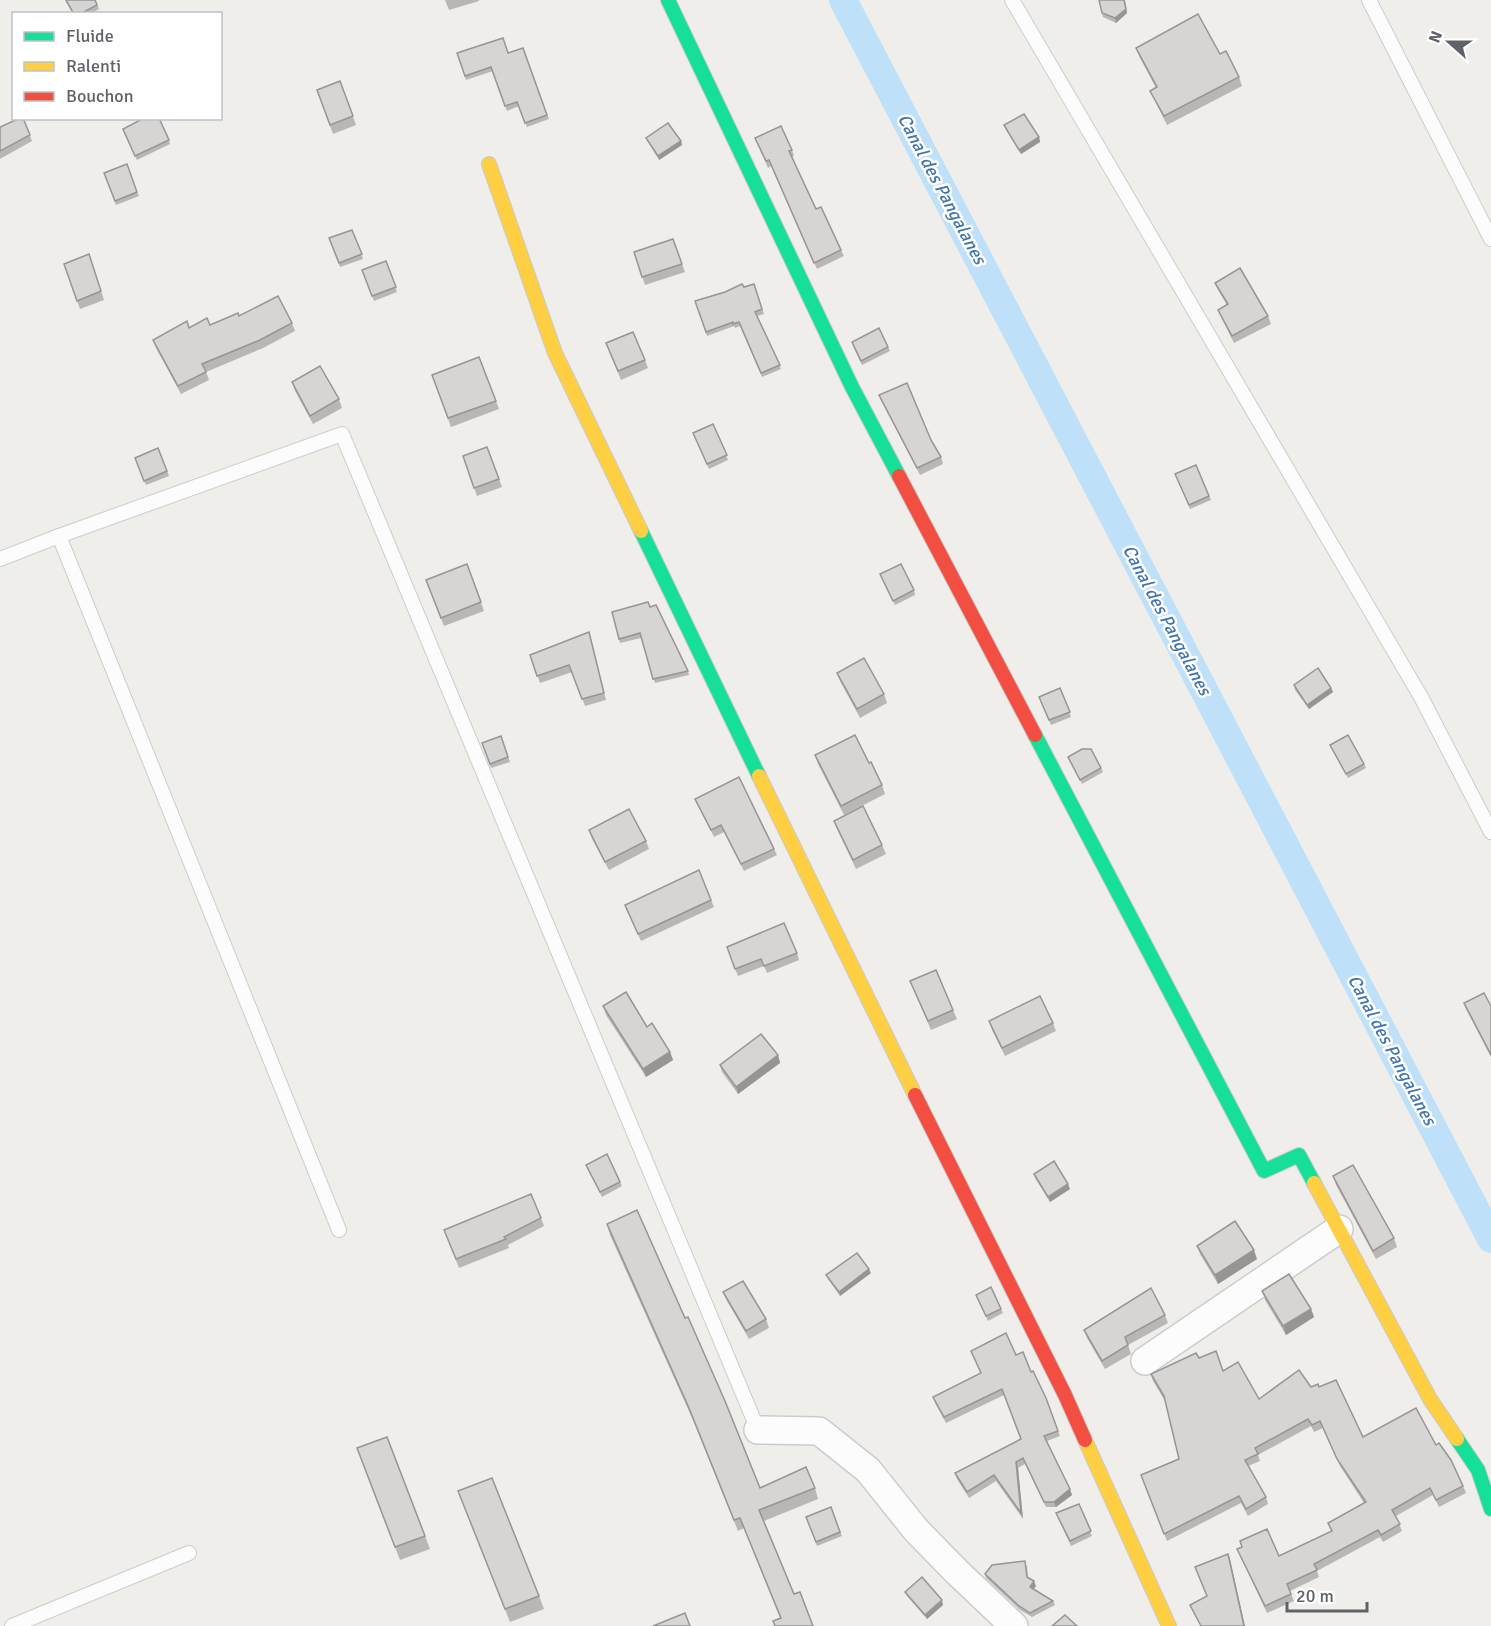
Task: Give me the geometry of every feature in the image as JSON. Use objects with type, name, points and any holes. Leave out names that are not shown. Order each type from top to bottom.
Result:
[{"type":"street","points":[[668,0],[852,387],[1264,1171],[1299,1155],[1430,1400],[1478,1470],[1491,1509]]},
{"type":"street","points":[[489,164],[555,353],[874,1014],[1065,1395],[1169,1626]]},
{"type":"street","points":[[1144,1361],[1339,1229]]},
{"type":"street","points":[[758,1430],[819,1431],[868,1470],[916,1530],[1014,1626]]},
{"type":"lane","points":[[1012,0],[1421,697],[1491,832]]},
{"type":"lane","points":[[1370,0],[1491,239]]},
{"type":"lane","points":[[0,559],[342,434],[758,1430]]},
{"type":"lane","points":[[60,536],[339,1230]]},
{"type":"lane","points":[[12,1626],[189,1553]]},
{"type":"building","points":[[66,0],[95,0],[97,5],[84,12],[73,12]]},
{"type":"building","points":[[1099,0],[1124,0],[1126,9],[1115,18],[1102,13]]},
{"type":"building","points":[[1198,14],[1220,54],[1226,51],[1239,77],[1164,116],[1150,91],[1157,87],[1136,48]]},
{"type":"building","points":[[503,38],[508,53],[523,48],[547,115],[525,123],[517,102],[505,106],[491,67],[465,76],[457,53]]},
{"type":"building","points":[[340,81],[353,116],[330,125],[317,90]]},
{"type":"building","points":[[1024,114],[1039,137],[1019,150],[1004,125]]},
{"type":"building","points":[[16,120],[24,120],[30,135],[0,151],[0,127]]},
{"type":"building","points":[[140,120],[160,120],[169,140],[135,156],[123,129]]},
{"type":"building","points":[[668,123],[681,141],[658,156],[646,138]]},
{"type":"building","points":[[781,126],[792,150],[789,151],[816,209],[821,207],[841,250],[814,263],[769,160],[766,161],[755,138]]},
{"type":"building","points":[[127,164],[137,192],[115,201],[104,173]]},
{"type":"building","points":[[352,230],[362,254],[339,263],[329,238]]},
{"type":"building","points":[[673,239],[682,264],[642,277],[634,252]]},
{"type":"building","points":[[89,254],[101,291],[77,301],[64,264]]},
{"type":"building","points":[[386,261],[396,287],[372,296],[362,270]]},
{"type":"building","points":[[1240,268],[1268,316],[1232,336],[1218,310],[1228,304],[1215,283]]},
{"type":"building","points":[[742,284],[744,287],[754,284],[762,309],[755,312],[780,365],[761,373],[739,322],[706,332],[695,301]]},
{"type":"building","points":[[278,296],[292,323],[260,340],[202,364],[206,372],[178,386],[153,340],[187,321],[189,328],[207,318],[210,325],[238,313],[239,316]]},
{"type":"building","points":[[879,328],[888,347],[861,361],[852,342]]},
{"type":"building","points":[[633,332],[645,360],[618,371],[606,343]]},
{"type":"building","points":[[479,357],[496,401],[448,418],[432,375]]},
{"type":"building","points":[[320,366],[339,399],[310,416],[292,382]]},
{"type":"building","points":[[907,383],[931,440],[941,457],[917,468],[879,395]]},
{"type":"building","points":[[713,424],[727,455],[707,464],[693,433]]},
{"type":"building","points":[[487,447],[499,479],[474,488],[463,456]]},
{"type":"building","points":[[158,448],[167,471],[144,481],[135,458]]},
{"type":"building","points":[[1196,465],[1209,496],[1189,505],[1175,474]]},
{"type":"building","points":[[467,564],[481,602],[441,618],[426,580]]},
{"type":"building","points":[[901,564],[914,590],[893,601],[880,574]]},
{"type":"building","points":[[648,602],[650,607],[656,605],[688,671],[653,679],[640,633],[619,639],[612,612]]},
{"type":"building","points":[[589,632],[604,693],[582,699],[569,665],[537,676],[530,655]]},
{"type":"building","points":[[864,658],[884,694],[857,709],[837,673]]},
{"type":"building","points":[[1318,668],[1331,688],[1307,705],[1294,685]]},
{"type":"building","points":[[1060,688],[1070,712],[1049,720],[1039,697]]},
{"type":"building","points":[[855,735],[882,785],[841,806],[815,755]]},
{"type":"building","points":[[1348,735],[1364,764],[1346,774],[1330,745]]},
{"type":"building","points":[[501,736],[508,757],[490,764],[482,743]]},
{"type":"building","points":[[1082,749],[1091,749],[1101,768],[1080,780],[1068,757]]},
{"type":"building","points":[[739,777],[774,849],[741,864],[721,825],[711,830],[695,799]]},
{"type":"building","points":[[863,806],[882,845],[853,860],[834,821]]},
{"type":"building","points":[[629,809],[646,841],[605,862],[589,830]]},
{"type":"building","points":[[699,870],[711,900],[638,934],[625,905]]},
{"type":"building","points":[[784,923],[797,953],[764,966],[761,959],[735,969],[727,947]]},
{"type":"building","points":[[936,970],[953,1010],[928,1021],[910,981]]},
{"type":"building","points":[[626,992],[647,1027],[652,1023],[670,1052],[643,1069],[603,1006]]},
{"type":"building","points":[[1484,993],[1491,1006],[1491,1055],[1464,1003]]},
{"type":"building","points":[[1040,996],[1053,1023],[1002,1048],[989,1021]]},
{"type":"building","points":[[761,1034],[778,1055],[736,1087],[720,1065]]},
{"type":"building","points":[[607,1154],[620,1182],[600,1192],[586,1165]]},
{"type":"building","points":[[1054,1161],[1068,1184],[1048,1197],[1034,1174]]},
{"type":"building","points":[[1353,1165],[1394,1238],[1373,1251],[1333,1176]]},
{"type":"building","points":[[531,1194],[541,1218],[504,1237],[506,1239],[456,1259],[444,1230]]},
{"type":"building","points":[[637,1210],[685,1318],[688,1317],[760,1488],[806,1467],[815,1488],[759,1510],[794,1594],[800,1592],[813,1626],[775,1626],[773,1621],[781,1618],[740,1518],[734,1520],[689,1408],[607,1224]]},
{"type":"building","points":[[1235,1221],[1254,1250],[1215,1275],[1197,1246]]},
{"type":"building","points":[[857,1253],[869,1269],[839,1292],[826,1275]]},
{"type":"building","points":[[1289,1274],[1311,1309],[1283,1326],[1262,1291]]},
{"type":"building","points":[[743,1281],[766,1319],[746,1331],[723,1292]]},
{"type":"building","points":[[991,1287],[1001,1309],[986,1316],[976,1295]]},
{"type":"building","points":[[1151,1288],[1165,1315],[1125,1337],[1128,1345],[1102,1361],[1084,1330]]},
{"type":"building","points":[[1006,1333],[1016,1355],[1023,1352],[1046,1398],[1058,1431],[1044,1436],[1070,1489],[1054,1502],[1044,1502],[1023,1458],[1016,1462],[1021,1513],[994,1475],[967,1492],[955,1473],[1021,1439],[1002,1389],[944,1417],[933,1397],[981,1373],[971,1351]]},
{"type":"building","points":[[1216,1351],[1223,1371],[1238,1362],[1259,1399],[1299,1370],[1311,1387],[1318,1384],[1319,1387],[1336,1380],[1363,1437],[1416,1408],[1436,1445],[1439,1443],[1451,1460],[1463,1486],[1436,1500],[1430,1488],[1392,1510],[1400,1524],[1381,1535],[1378,1530],[1314,1564],[1317,1570],[1287,1584],[1291,1594],[1265,1606],[1237,1549],[1242,1547],[1240,1541],[1267,1529],[1279,1556],[1332,1531],[1328,1523],[1366,1502],[1337,1459],[1320,1421],[1312,1425],[1308,1419],[1255,1448],[1258,1454],[1245,1460],[1266,1497],[1246,1509],[1239,1496],[1164,1534],[1141,1475],[1179,1459],[1164,1396],[1151,1374],[1196,1353],[1199,1358]]},
{"type":"building","points":[[387,1437],[425,1536],[395,1547],[357,1448]]},
{"type":"building","points":[[492,1478],[539,1596],[505,1609],[458,1491]]},
{"type":"building","points":[[1079,1504],[1091,1531],[1070,1541],[1056,1513]]},
{"type":"building","points":[[831,1507],[840,1532],[816,1542],[806,1517]]},
{"type":"building","points":[[1228,1554],[1244,1626],[1201,1626],[1190,1605],[1207,1596],[1195,1567]]},
{"type":"building","points":[[1025,1561],[1027,1577],[1034,1581],[1030,1587],[1053,1601],[1030,1613],[1018,1605],[985,1574],[992,1565]]},
{"type":"building","points":[[922,1577],[942,1600],[925,1615],[905,1592]]},
{"type":"building","points":[[685,1613],[690,1626],[653,1626]]},
{"type":"building","points":[[1065,1615],[1077,1626],[1052,1626]]},
{"type":"waterway","name":"Canal des Pangalanes","points":[[843,0],[1491,1239]]},
{"type":"traffic: fast","points":[[668,0],[852,387],[899,476]]},
{"type":"traffic: fast","points":[[641,531],[759,776]]},
{"type":"traffic: fast","points":[[1035,735],[1264,1171],[1299,1155],[1314,1183]]},
{"type":"traffic: fast","points":[[1457,1439],[1478,1470],[1491,1509]]},
{"type":"traffic: slow","points":[[489,164],[555,353],[641,531]]},
{"type":"traffic: slow","points":[[759,776],[915,1095]]},
{"type":"traffic: slow","points":[[1314,1183],[1430,1399],[1457,1439]]},
{"type":"traffic: slow","points":[[1085,1440],[1169,1626]]},
{"type":"traffic: jam","points":[[899,476],[1035,735]]},
{"type":"traffic: jam","points":[[915,1095],[1065,1395],[1085,1440]]}]
